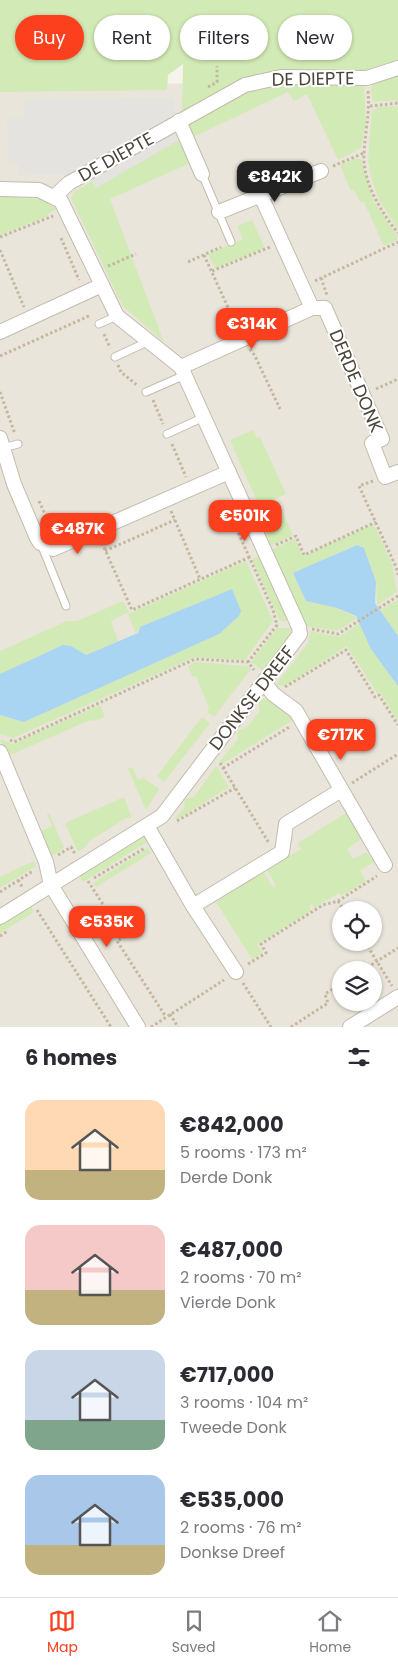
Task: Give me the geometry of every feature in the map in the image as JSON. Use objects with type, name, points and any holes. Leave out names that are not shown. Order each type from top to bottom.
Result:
[{"type":"street","name":"DE DIEPTE","points":[[55,196],[68,183],[228,93],[263,79],[282,77],[367,78],[398,68]]},
{"type":"street","points":[[179,121],[202,174]]},
{"type":"street","points":[[219,212],[321,171]]},
{"type":"street","points":[[0,189],[39,190],[55,196]]},
{"type":"street","points":[[183,371],[312,308],[260,194]]},
{"type":"street","name":"DONKSE DREEF","points":[[0,917],[51,885],[150,831],[300,634],[299,627],[183,371],[117,316],[66,208],[55,196]]},
{"type":"street","points":[[0,332],[102,285]]},
{"type":"street","name":"DERDE DONK","points":[[312,308],[326,308],[382,439],[372,443],[392,474]]},
{"type":"street","points":[[2,443],[14,484],[40,543],[53,549],[229,472]]},
{"type":"street","points":[[264,682],[273,694],[296,711],[385,865]]},
{"type":"street","points":[[3,745],[46,862],[51,885],[138,1027]]},
{"type":"street","points":[[193,906],[282,852],[286,824],[341,790]]},
{"type":"street","points":[[150,831],[193,906],[236,972]]},
{"type":"street","points":[[350,1027],[395,992]]},
{"type":"lane","points":[[202,174],[230,242]]},
{"type":"lane","points":[[99,324],[117,316]]},
{"type":"lane","points":[[115,358],[149,341]]},
{"type":"lane","points":[[146,392],[183,371]]},
{"type":"lane","points":[[168,434],[204,417]]},
{"type":"lane","points":[[2,443],[18,444]]},
{"type":"lane","points":[[40,543],[66,606]]},
{"type":"path","name":"DE DIEPTE","points":[[367,78],[370,106],[364,153],[368,178],[377,201],[387,219],[398,233]]},
{"type":"path","points":[[370,106],[398,103]]},
{"type":"path","points":[[321,171],[364,153]]},
{"type":"path","points":[[0,237],[51,217],[66,208]]},
{"type":"path","points":[[188,262],[230,242]]},
{"type":"path","points":[[212,270],[282,242]]},
{"type":"path","points":[[302,287],[398,242]]},
{"type":"path","points":[[0,250],[30,319]]},
{"type":"path","points":[[96,271],[136,254]]},
{"type":"path","points":[[0,356],[94,313]]},
{"type":"path","points":[[364,395],[398,379]]},
{"type":"path","points":[[0,392],[18,444]]},
{"type":"path","points":[[392,474],[359,486],[398,575]]},
{"type":"path","points":[[214,479],[273,610],[277,625],[248,662]]},
{"type":"path","points":[[37,496],[60,547]]},
{"type":"path","points":[[166,500],[200,580]]},
{"type":"path","points":[[105,551],[175,520]]},
{"type":"path","points":[[96,531],[132,610],[296,536],[304,555],[376,522]]},
{"type":"path","points":[[352,626],[398,596]]},
{"type":"path","points":[[273,694],[346,650],[375,697],[379,695],[398,725]]},
{"type":"path","points":[[3,745],[14,742],[195,659],[248,662],[264,682]]},
{"type":"path","points":[[223,768],[300,720]]},
{"type":"path","points":[[212,750],[276,855]]},
{"type":"path","points":[[341,790],[398,754]]},
{"type":"path","points":[[150,831],[235,788]]},
{"type":"path","points":[[151,1027],[266,952],[261,944],[323,905],[338,900],[388,869],[385,865]]},
{"type":"path","points":[[18,880],[111,1027]]},
{"type":"path","points":[[88,881],[124,937],[118,942],[168,1016],[178,1027]]},
{"type":"path","points":[[370,951],[376,961],[398,948]]},
{"type":"path","points":[[382,971],[395,992]]},
{"type":"path","points":[[236,972],[271,1027]]},
{"type":"path","points":[[291,1027],[328,1003],[325,994],[332,990]]},
{"type":"shaded area","points":[[398,20],[398,1027],[0,1027],[0,85],[243,83],[300,60],[352,60],[352,39]]},
{"type":"shaded area","points":[[173,98],[179,140],[96,188],[85,168],[74,174],[19,175],[18,164],[8,164],[7,117],[24,117],[24,100]]},
{"type":"green space","points":[[0,0],[398,0],[398,64],[365,75],[282,74],[182,113],[183,64],[168,75],[167,90],[0,92]]},
{"type":"green space","points":[[398,72],[398,100],[373,102],[372,82]]},
{"type":"green space","points":[[264,83],[362,83],[364,86],[366,121],[361,148],[338,160],[307,94],[294,101],[288,92],[191,138],[189,121],[191,117]]},
{"type":"green space","points":[[398,106],[398,229],[379,200],[371,177],[368,160],[372,112],[378,107]]},
{"type":"green space","points":[[179,129],[188,164],[110,199],[164,342],[122,305],[71,198],[74,192]]},
{"type":"green space","points":[[354,159],[361,159],[374,202],[398,237],[384,246],[364,202],[360,202],[354,190],[351,191],[340,165]]},
{"type":"green space","points":[[0,196],[40,199],[57,209],[47,214],[48,216],[0,235]]},
{"type":"green space","points":[[252,220],[265,248],[215,268],[208,254],[243,239],[237,226]]},
{"type":"green space","points":[[253,430],[257,438],[260,437],[286,494],[259,506],[230,440]]},
{"type":"green space","points":[[278,502],[293,535],[271,546],[261,510]]},
{"type":"green space","points":[[372,525],[375,527],[392,564],[397,592],[377,605],[376,582],[364,548],[357,545],[351,547],[293,574],[306,601],[337,608],[357,618],[337,631],[306,626],[272,549],[295,539],[303,556]]},
{"type":"green space","points":[[259,556],[288,621],[280,621],[252,559]]},
{"type":"green space","points":[[246,561],[273,621],[245,660],[195,657],[13,738],[0,734],[0,715],[24,722],[219,634],[232,589],[140,627],[136,634],[128,614]]},
{"type":"green space","points":[[398,600],[398,636],[380,610]]},
{"type":"green space","points":[[123,601],[129,612],[111,621],[118,641],[86,655],[63,645],[0,674],[0,651],[67,621],[77,621]]},
{"type":"green space","points":[[360,623],[371,649],[398,686],[398,721],[380,692],[377,693],[347,646],[284,686],[276,685],[308,643],[311,631],[339,637]]},
{"type":"green space","points":[[277,628],[291,628],[290,635],[263,671],[251,662]]},
{"type":"green space","points":[[195,662],[247,666],[251,669],[214,717],[207,712],[209,708],[196,676],[193,677],[188,666]]},
{"type":"green space","points":[[261,699],[275,703],[293,720],[222,764],[220,761],[238,739],[237,730],[246,728],[260,711],[258,702]]},
{"type":"green space","points":[[100,705],[105,717],[95,721],[90,720],[6,757],[0,739],[13,744]]},
{"type":"green space","points":[[202,717],[210,723],[164,782],[157,776]]},
{"type":"green space","points":[[216,766],[229,787],[176,820],[175,818],[185,807],[184,799],[194,797]]},
{"type":"green space","points":[[132,767],[138,780],[144,778],[159,789],[146,810],[128,769]]},
{"type":"green space","points":[[124,797],[132,818],[126,818],[88,842],[87,846],[78,852],[65,823]]},
{"type":"green space","points":[[349,811],[363,838],[347,849],[353,859],[367,852],[374,862],[360,870],[366,881],[341,896],[339,893],[314,908],[312,904],[309,906],[311,911],[257,944],[262,953],[252,959],[216,902],[263,872],[274,888],[276,885],[267,870],[301,849],[298,843]]},
{"type":"green space","points":[[49,813],[64,848],[50,857],[39,832],[52,826],[47,814]]},
{"type":"green space","points":[[143,837],[149,841],[83,882],[79,875]]},
{"type":"green space","points":[[148,848],[151,853],[96,887],[93,883]]},
{"type":"green space","points":[[34,861],[36,866],[0,888],[0,877]]},
{"type":"green space","points":[[30,905],[34,912],[0,933],[0,924]]},
{"type":"water","points":[[357,545],[364,548],[376,582],[375,603],[398,636],[398,686],[371,649],[356,616],[337,608],[306,601],[293,573]]},
{"type":"water","points":[[232,589],[241,611],[239,616],[219,634],[24,722],[0,715],[0,674],[63,645],[71,646],[86,655],[138,633],[140,627]]}]
